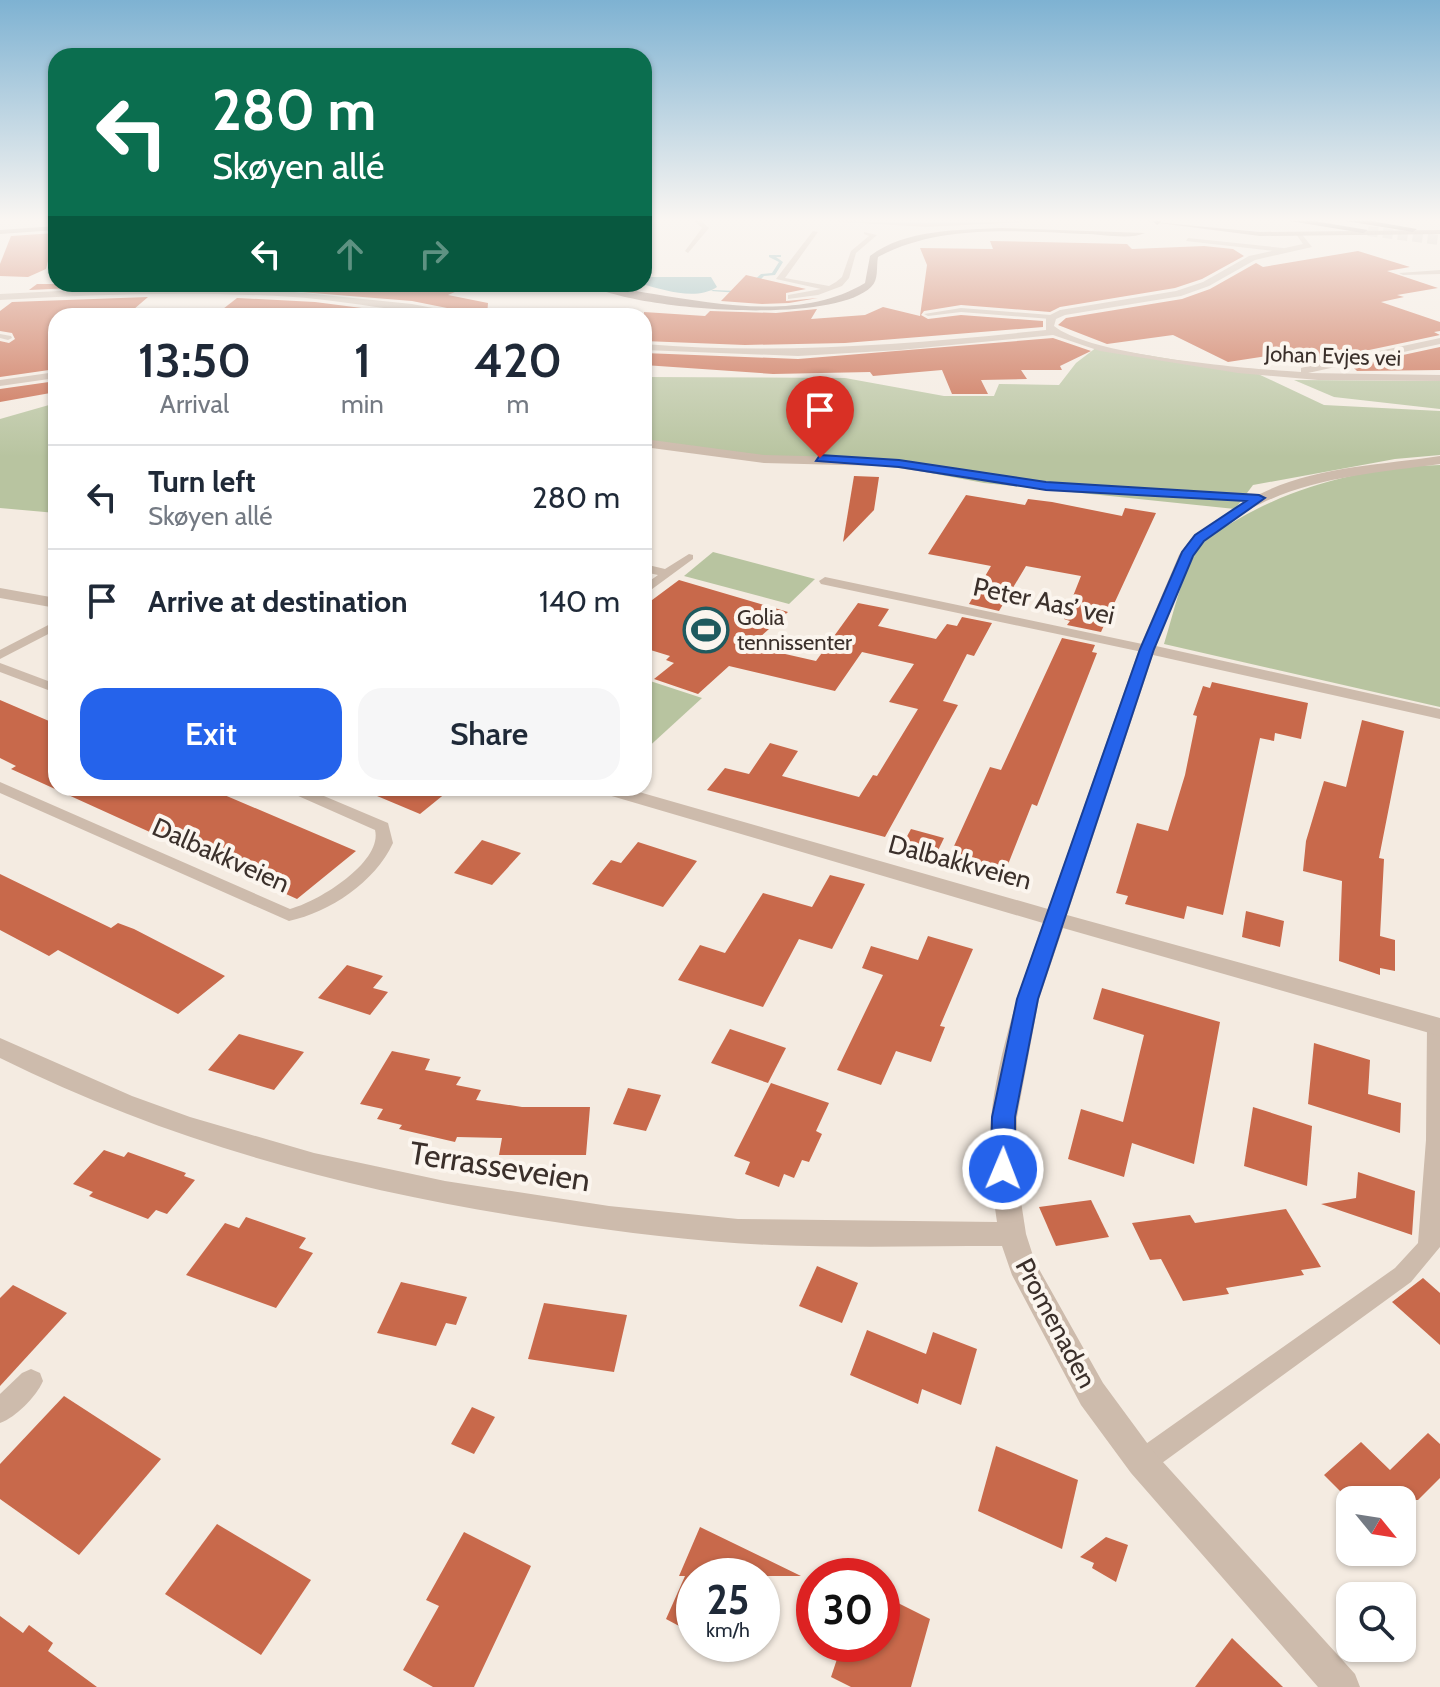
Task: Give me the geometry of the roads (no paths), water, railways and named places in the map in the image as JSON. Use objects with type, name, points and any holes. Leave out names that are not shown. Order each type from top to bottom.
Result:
[{"type":"main road","points":[[664,300],[740,308],[797,306],[833,300]]},
{"type":"street","points":[[366,300],[419,308]]},
{"type":"street","points":[[1053,332],[1049,327],[1051,317],[1072,310],[1136,300]]},
{"type":"street","points":[[652,348],[708,352],[814,353],[1053,332]]},
{"type":"street","name":"Johan Evjes vei","points":[[1053,332],[1087,344],[1149,357],[1281,375],[1440,378]]},
{"type":"street","points":[[1281,375],[1440,341]]},
{"type":"street","points":[[652,444],[764,459],[884,462],[1046,486],[1259,498]]},
{"type":"street","name":"Promenaden","points":[[1342,1687],[1142,1462],[1092,1394],[1022,1266],[1012,1234],[1003,1169],[1004,1117],[1028,999],[1147,649],[1186,555],[1199,538],[1259,498],[1335,475],[1440,460]]},
{"type":"street","points":[[0,593],[48,602]]},
{"type":"street","name":"Peter Aas’ vei","points":[[1147,649],[1440,714]]},
{"type":"street","name":"Dalbakkveien","points":[[632,796],[804,848],[1438,1027]]},
{"type":"street","name":"Terrasseveien","points":[[0,1047],[122,1104],[180,1126],[276,1157],[418,1189],[676,1226],[771,1233],[1012,1234]]},
{"type":"lane","points":[[928,314],[961,310],[1051,317]]},
{"type":"lane","points":[[0,383],[48,376]]},
{"type":"lane","points":[[652,584],[689,557]]},
{"type":"lane","points":[[652,570],[665,573]]},
{"type":"lane","name":"Peter Aas’ vei","points":[[825,581],[1147,649]]},
{"type":"lane","points":[[0,655],[48,629]]},
{"type":"lane","points":[[0,667],[48,686]]},
{"type":"lane","name":"Dalbakkveien","points":[[0,787],[289,915],[305,914],[342,888],[377,856],[385,836],[382,827],[373,822],[311,796]]},
{"type":"lane","points":[[1142,1462],[1434,1251],[1438,1027]]},
{"type":"lane","points":[[0,1411],[31,1381]]},
{"type":"place","name":"Golia tennissenter","points":[[706,630]]}]
